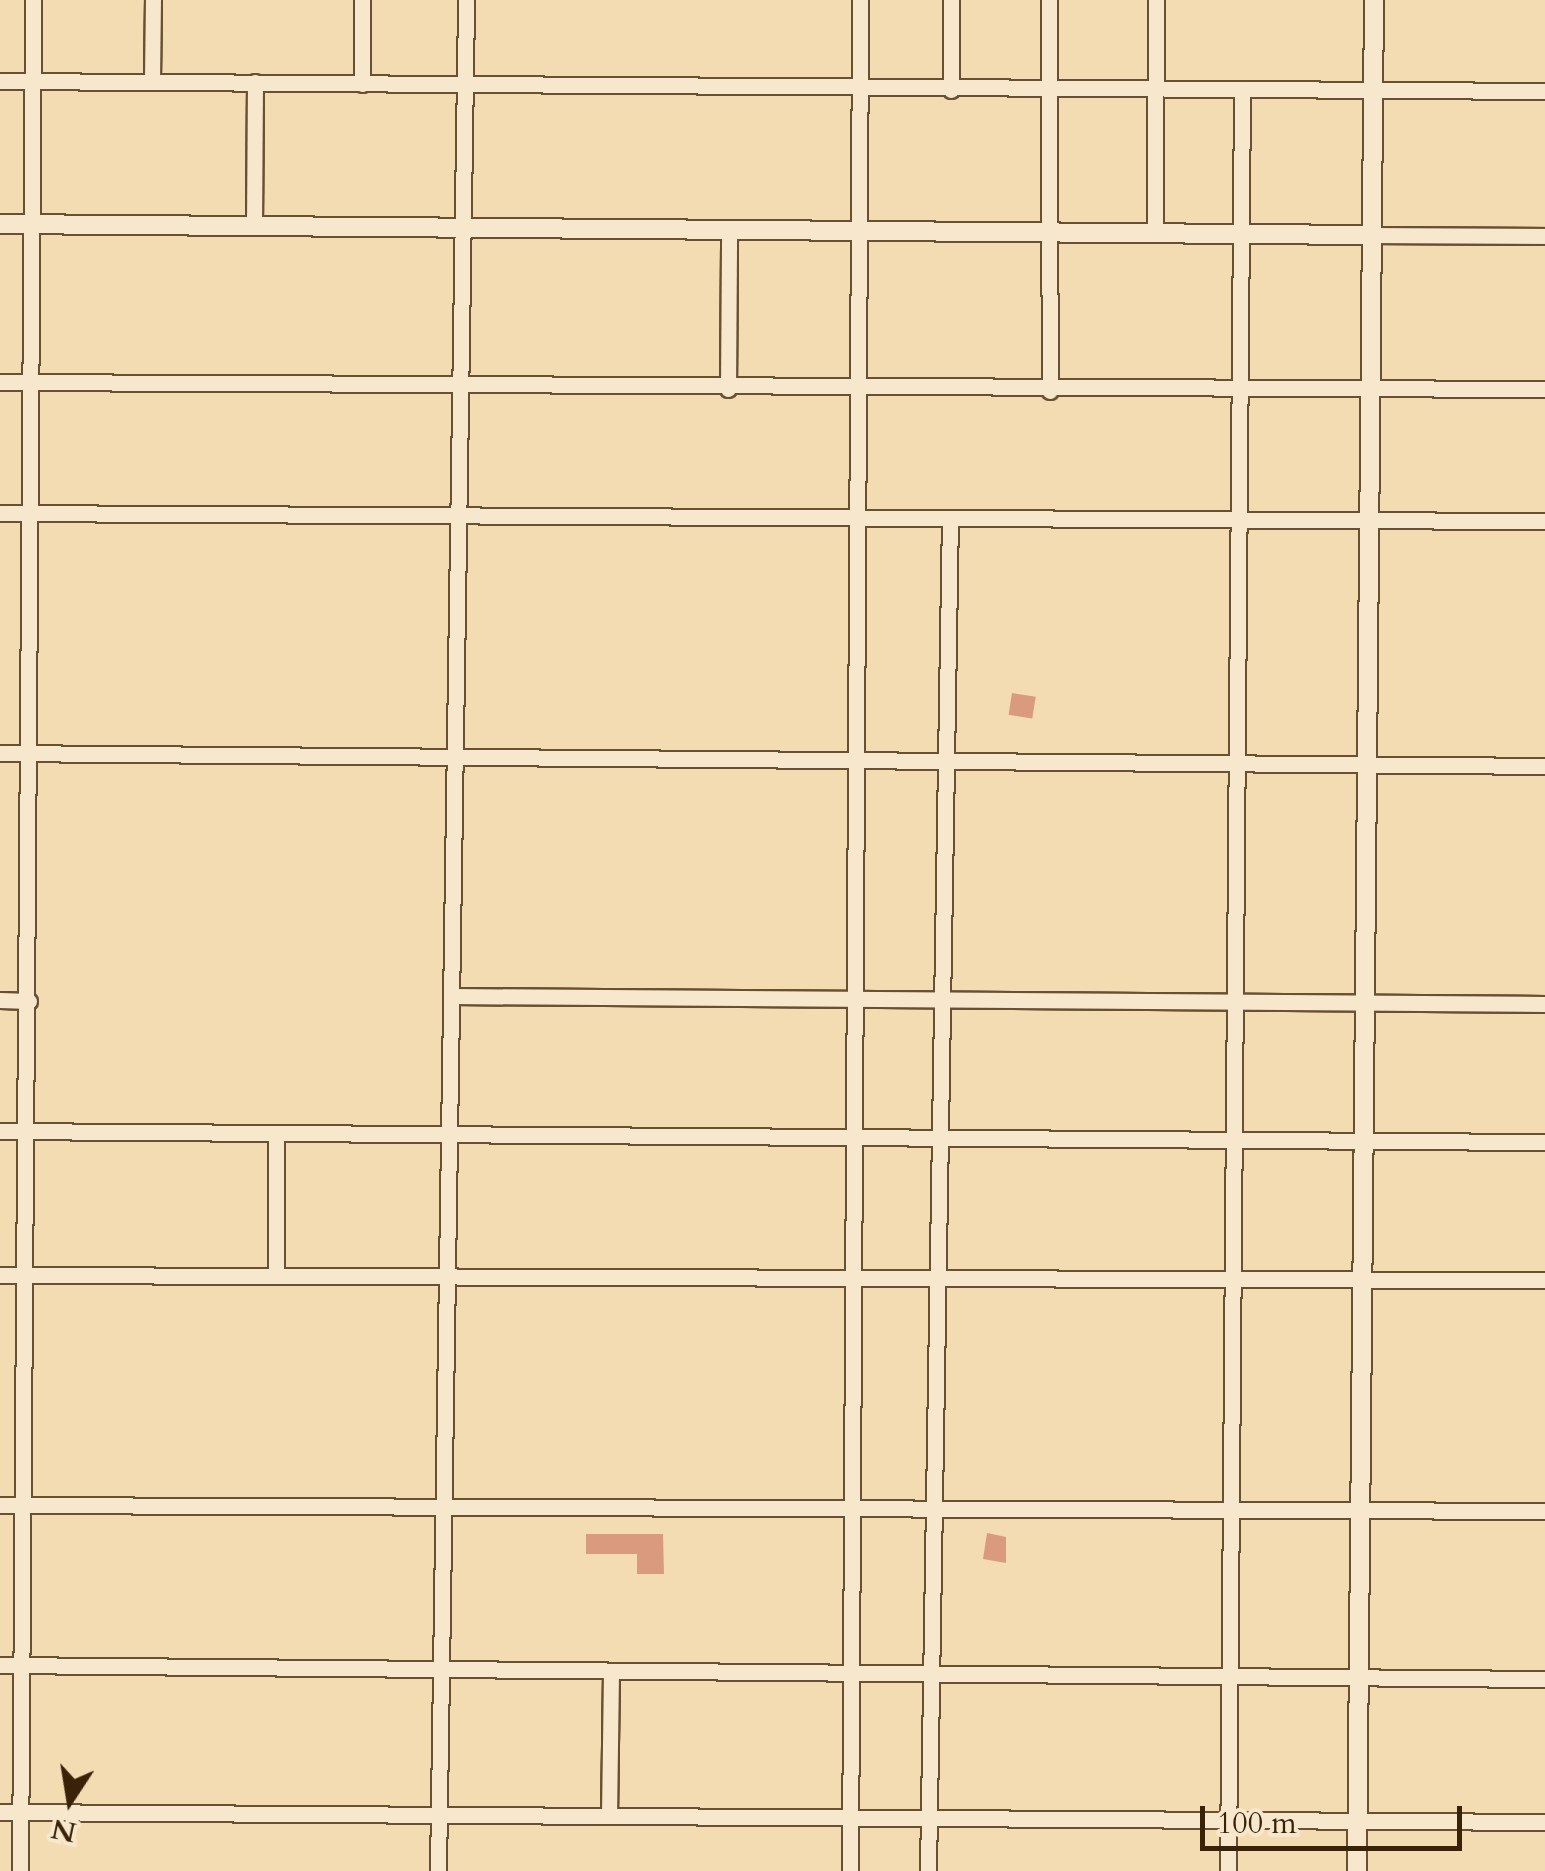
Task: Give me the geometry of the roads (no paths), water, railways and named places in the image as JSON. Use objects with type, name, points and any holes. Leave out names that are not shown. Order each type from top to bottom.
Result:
[{"type":"street","points":[[20,1871],[33,0]]},
{"type":"street","points":[[152,0],[152,80]]},
{"type":"street","points":[[362,0],[362,84]]},
{"type":"street","points":[[438,1871],[466,0]]},
{"type":"street","points":[[850,1871],[860,0]]},
{"type":"street","points":[[950,90],[951,0]]},
{"type":"street","points":[[1049,0],[1050,391]]},
{"type":"street","points":[[1156,0],[1156,233]]},
{"type":"street","points":[[1357,1871],[1374,0]]},
{"type":"street","points":[[0,82],[1545,91]]},
{"type":"street","points":[[254,226],[255,82]]},
{"type":"street","points":[[1228,1871],[1242,90]]},
{"type":"street","points":[[0,224],[1545,236]]},
{"type":"street","points":[[728,389],[729,230]]},
{"type":"street","points":[[0,382],[1050,391],[1545,389]]},
{"type":"street","points":[[0,513],[1545,521]]},
{"type":"street","points":[[928,1871],[950,518]]},
{"type":"street","points":[[0,753],[1545,766]]},
{"type":"street","points":[[452,996],[1545,1004]]},
{"type":"street","points":[[0,1000],[29,1000]]},
{"type":"street","points":[[0,1132],[1545,1142]]},
{"type":"street","points":[[276,1133],[276,1272]]},
{"type":"street","points":[[0,1274],[276,1272],[1545,1280]]},
{"type":"street","points":[[0,1505],[935,1506],[1545,1512]]},
{"type":"street","points":[[0,1665],[1545,1679]]},
{"type":"street","points":[[609,1816],[610,1672]]},
{"type":"street","points":[[0,1812],[1545,1822]]}]
